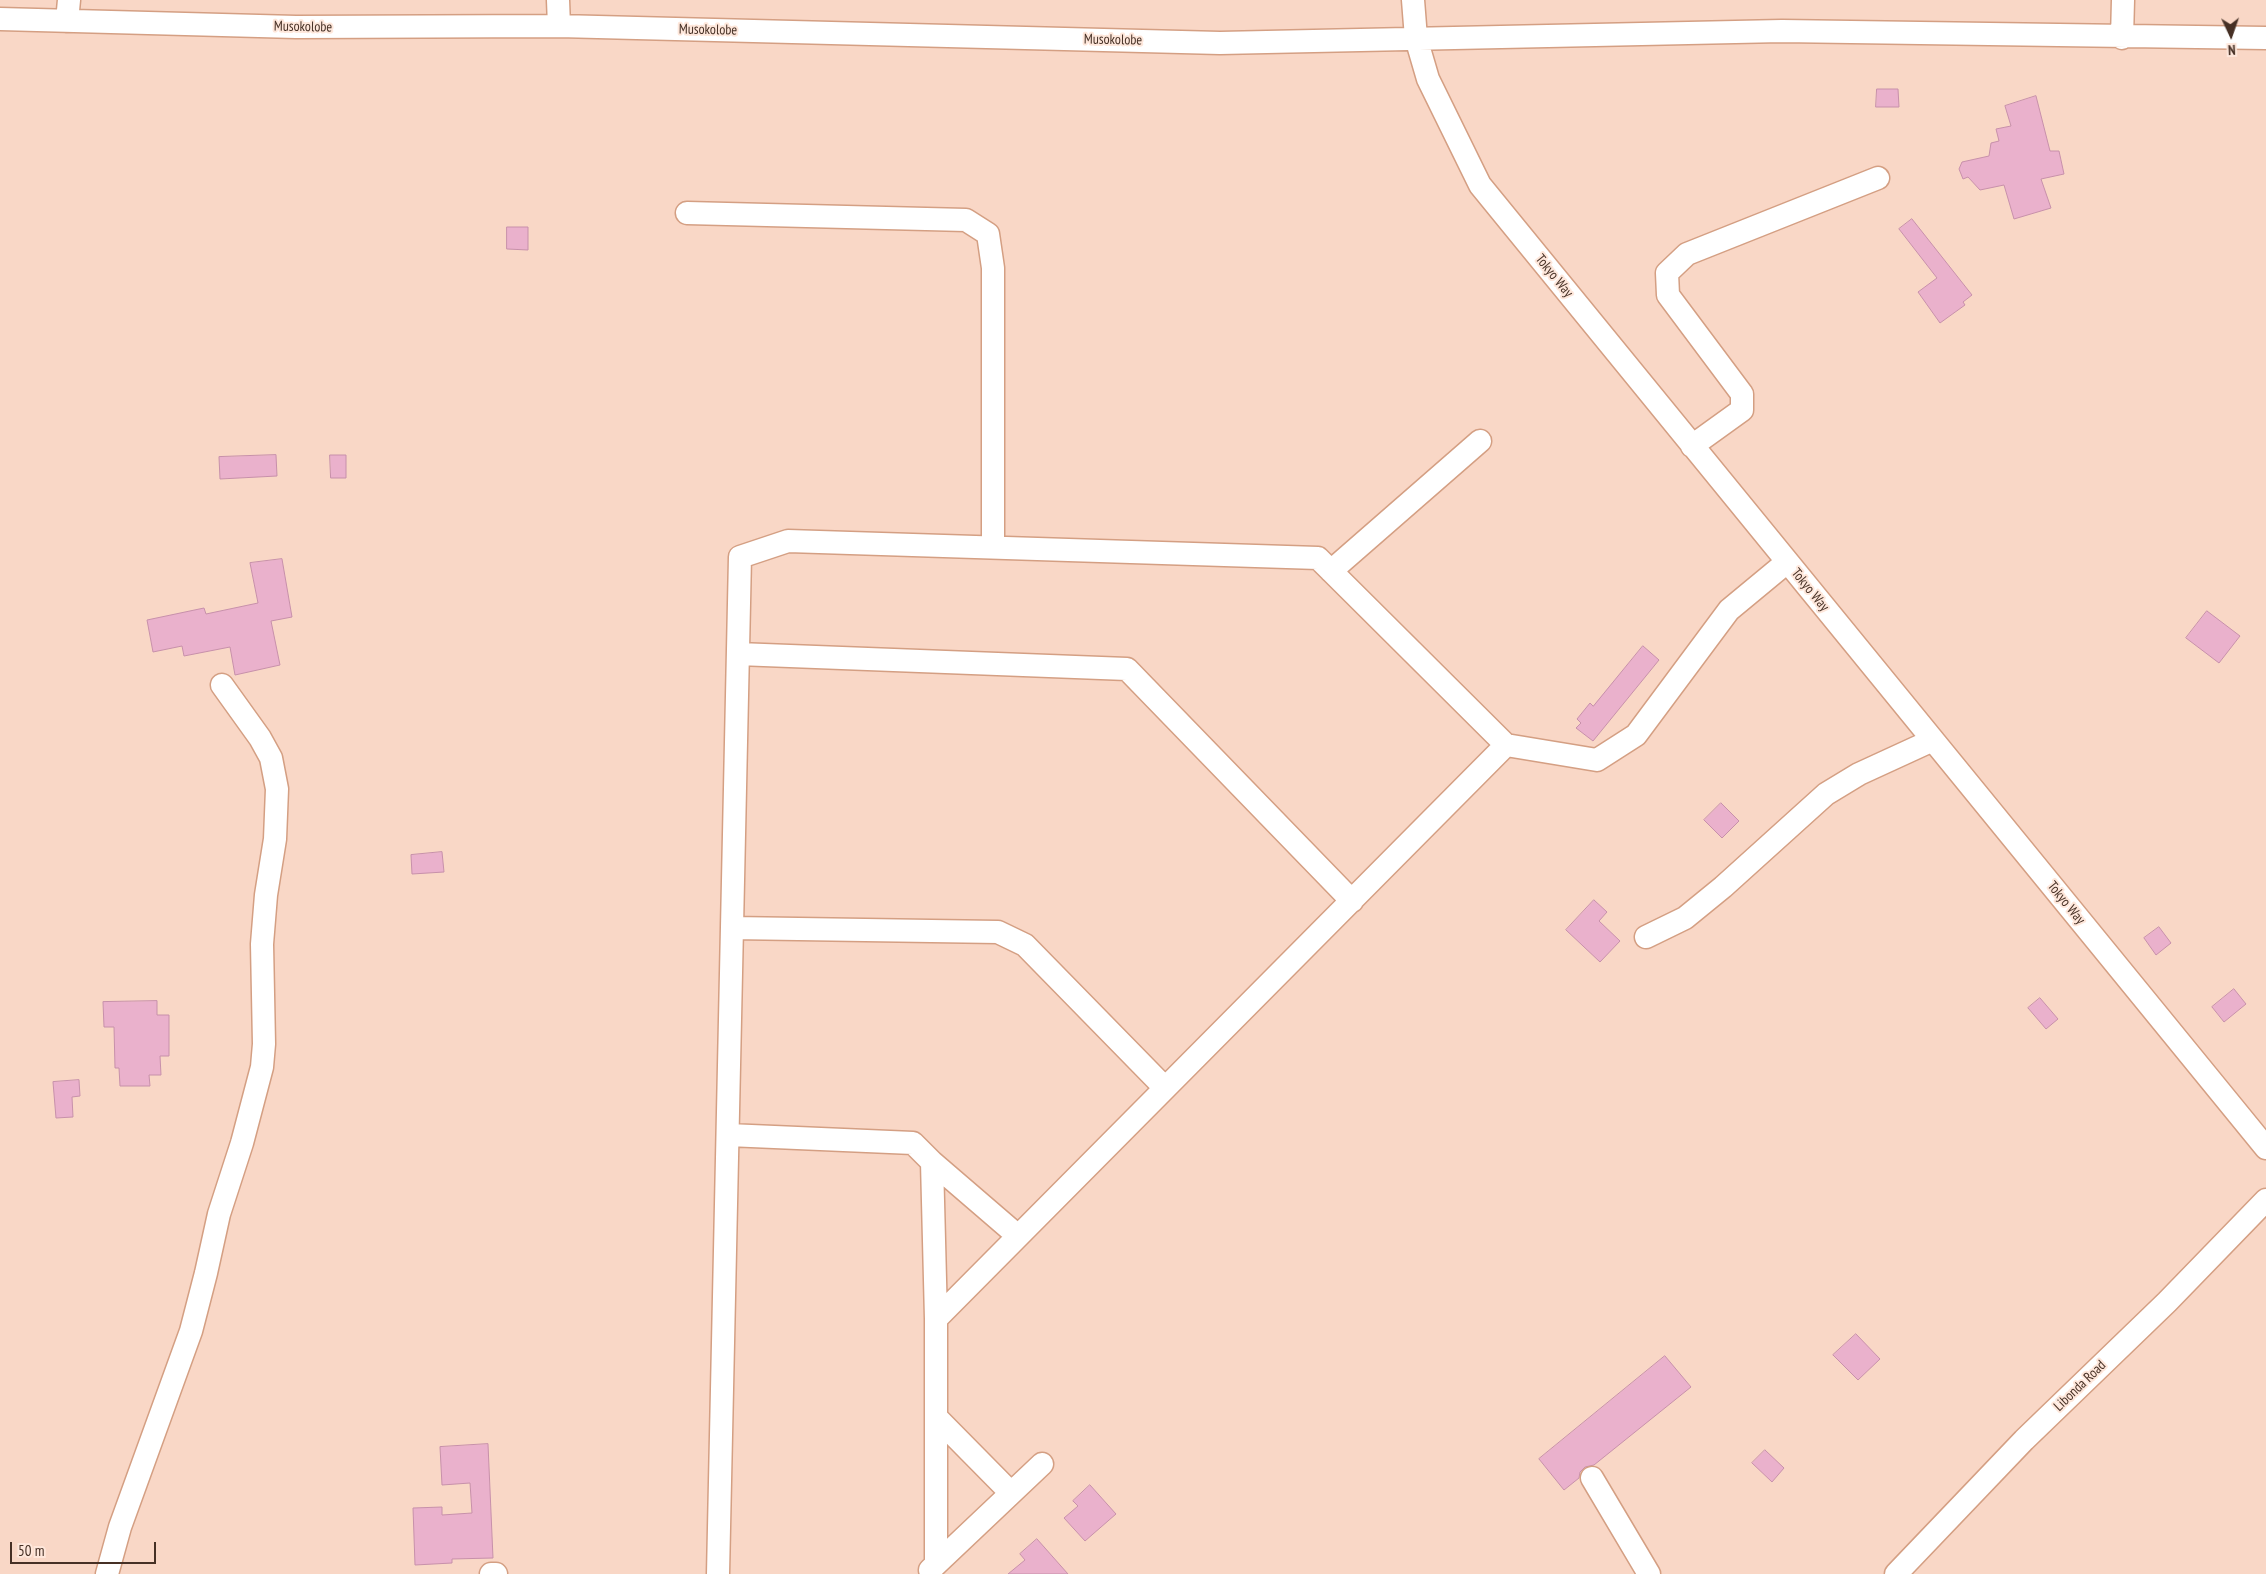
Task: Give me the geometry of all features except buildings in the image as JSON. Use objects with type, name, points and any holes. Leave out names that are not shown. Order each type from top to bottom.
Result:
[{"type":"street","points":[[558,0],[560,26]]},
{"type":"street","name":"Tokyo Way","points":[[1413,0],[1416,38],[1428,79],[1480,185],[2266,1148]]},
{"type":"street","points":[[2122,38],[2123,0]]},
{"type":"street","name":"Musokolobe","points":[[0,19],[68,11],[296,27],[560,26],[1220,43],[1782,31],[2122,38],[2266,38]]},
{"type":"street","points":[[1692,446],[1742,410],[1742,394],[1668,295],[1667,273],[1687,254],[1878,178]]},
{"type":"street","points":[[688,213],[966,220],[988,234],[993,268],[993,547]]},
{"type":"street","points":[[1331,571],[1480,441]]},
{"type":"street","points":[[718,1574],[740,557],[788,540],[1318,558],[1506,745],[1597,760],[1636,735],[1728,610],[1788,562]]},
{"type":"street","points":[[738,654],[1127,669],[1352,901]]},
{"type":"street","points":[[108,1574],[120,1527],[191,1330],[219,1214],[242,1143],[262,1067],[264,1044],[262,944],[266,894],[275,839],[277,789],[271,758],[260,738],[222,685]]},
{"type":"street","points":[[1646,937],[1685,918],[1723,887],[1826,794],[1860,774],[1933,740]]},
{"type":"street","points":[[936,1319],[1506,745]]},
{"type":"street","points":[[732,928],[998,932],[1025,945],[1165,1088]]},
{"type":"street","points":[[728,1135],[913,1143],[932,1162],[1018,1236]]},
{"type":"street","points":[[931,1569],[936,1417],[936,1319],[932,1162]]},
{"type":"street","name":"Libonda Road","points":[[1896,1574],[2024,1440],[2167,1302],[2266,1200]]},
{"type":"street","points":[[936,1417],[1011,1493]]},
{"type":"street","points":[[931,1569],[1042,1464]]},
{"type":"street","points":[[1592,1478],[1649,1574]]},
{"type":"street","points":[[491,1574],[496,1574]]}]
